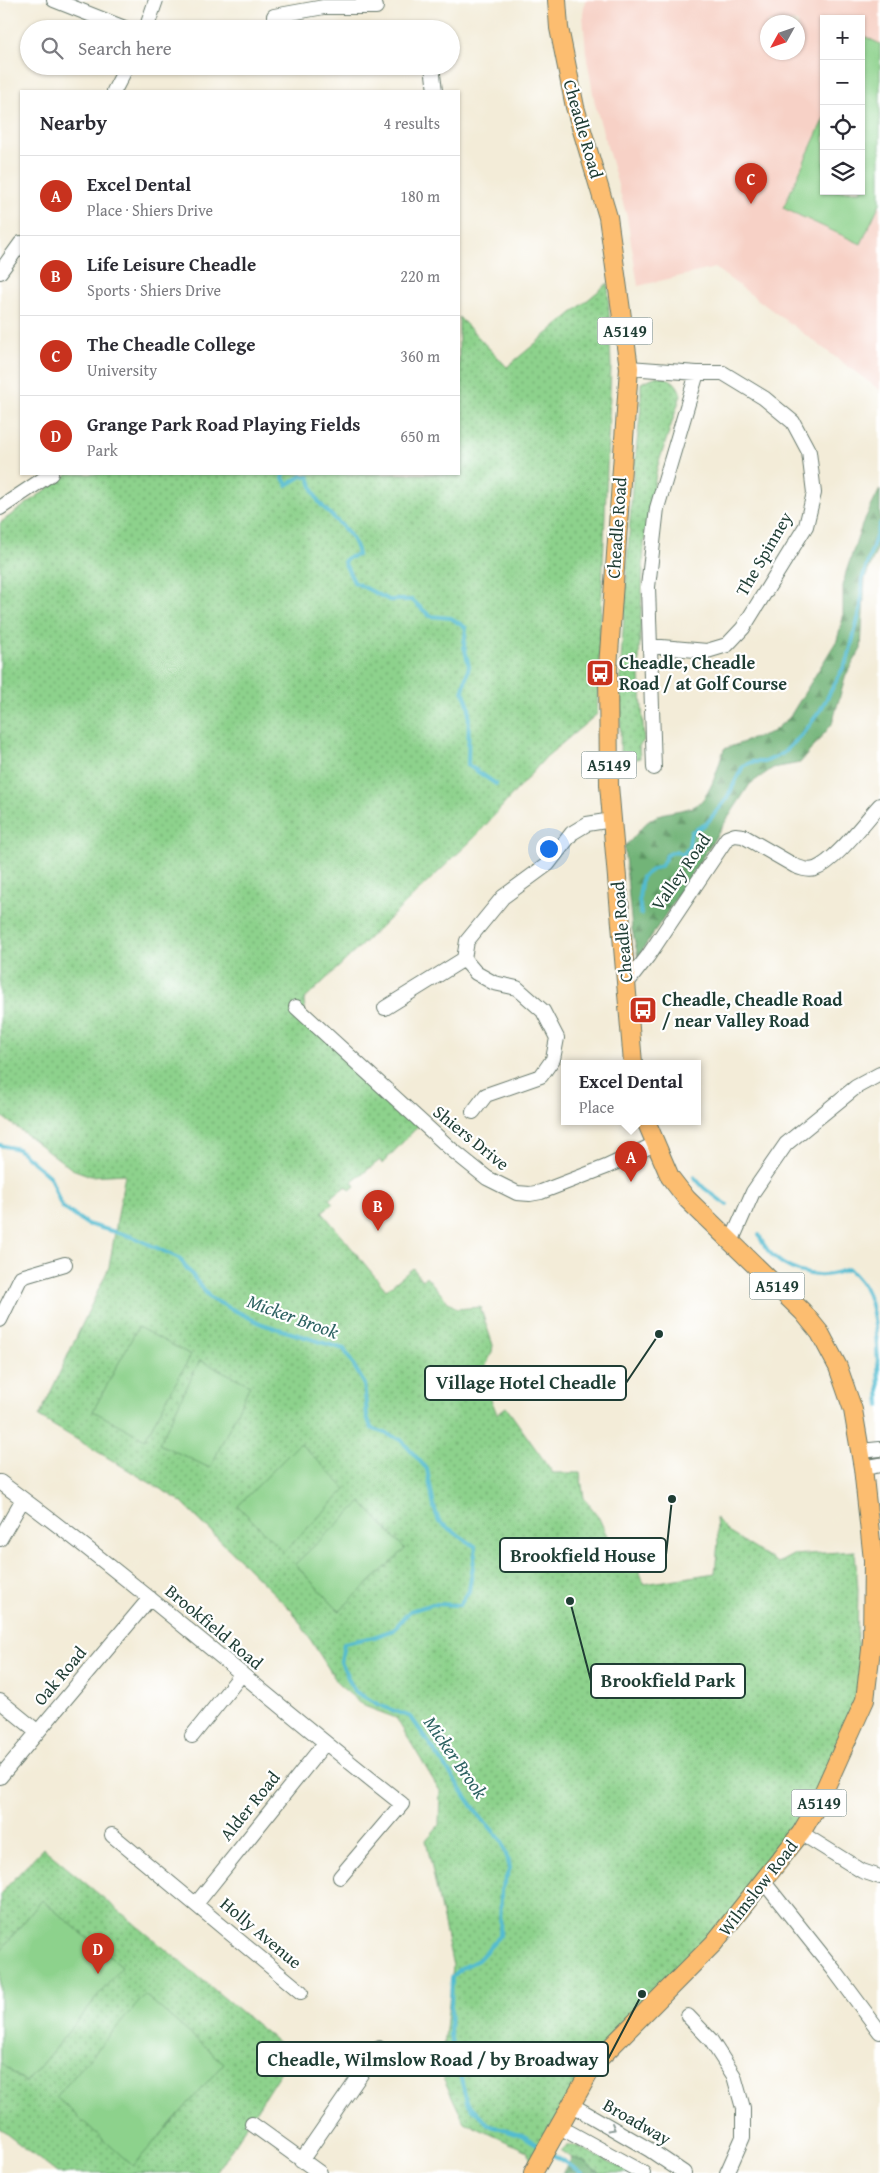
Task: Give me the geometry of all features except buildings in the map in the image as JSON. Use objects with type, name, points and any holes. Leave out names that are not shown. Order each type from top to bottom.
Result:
[{"type":"main road","name":"Cheadle Road","points":[[557,0],[559,28],[575,107],[612,234],[629,368],[608,668],[609,785],[633,1060]]},
{"type":"main road","name":"A5149","points":[[648,1125],[655,1144]]},
{"type":"main road","name":"Wilmslow Road","points":[[534,2171],[594,2064],[714,1943],[801,1833],[819,1802],[864,1700],[876,1642],[876,1550],[868,1462],[838,1367],[820,1333],[784,1293],[687,1199],[670,1176],[655,1144]]},
{"type":"street","points":[[54,0],[104,20]]},
{"type":"street","points":[[149,20],[156,0]]},
{"type":"street","points":[[274,16],[324,3],[376,7]]},
{"type":"street","points":[[115,90],[122,75]]},
{"type":"street","points":[[433,75],[436,90]]},
{"type":"street","points":[[1,270],[20,244]]},
{"type":"street","name":"The Spinney","points":[[629,368],[697,373],[723,372],[764,398],[792,422],[809,452],[814,493],[806,526],[743,628],[727,645],[707,651],[650,646]]},
{"type":"street","points":[[654,768],[648,587],[657,508],[697,373]]},
{"type":"street","points":[[0,508],[50,475]]},
{"type":"street","name":"Valley Road","points":[[627,983],[648,956],[728,838],[735,835],[743,836],[795,866],[808,870],[824,864],[846,844],[880,804]]},
{"type":"street","points":[[473,1112],[486,1095],[541,1076],[553,1059],[557,1038],[544,1011],[517,988],[494,983],[476,974],[464,959],[467,941],[502,897],[548,864],[572,833],[587,824],[612,820]]},
{"type":"street","points":[[386,1008],[464,959]]},
{"type":"street","name":"Shiers Drive","points":[[296,1007],[451,1148],[487,1178],[517,1193],[530,1194],[541,1192],[655,1144]]},
{"type":"street","points":[[731,1242],[753,1192],[786,1144],[856,1088],[880,1074]]},
{"type":"street","points":[[0,1320],[21,1277],[65,1264]]},
{"type":"street","points":[[868,1462],[880,1449]]},
{"type":"street","name":"Brookfield Road","points":[[0,1482],[150,1598],[324,1743],[402,1804],[340,1877]]},
{"type":"street","points":[[0,1539],[23,1499]]},
{"type":"street","name":"Oak Road","points":[[0,1777],[150,1598]]},
{"type":"street","points":[[192,1736],[241,1675]]},
{"type":"street","points":[[0,1702],[38,1732]]},
{"type":"street","name":"Alder Road","points":[[200,1898],[324,1743]]},
{"type":"street","points":[[801,1833],[862,1871],[880,1877]]},
{"type":"street","name":"Holly Avenue","points":[[112,1835],[200,1898],[302,1992]]},
{"type":"street","points":[[763,1881],[880,2032]]},
{"type":"street","points":[[688,2016],[710,2038],[734,2076],[743,2108],[743,2137],[727,2173]]},
{"type":"street","points":[[301,2161],[379,2048]]},
{"type":"street","name":"Broadway","points":[[570,2104],[650,2150],[684,2173]]},
{"type":"street","points":[[252,2124],[320,2173]]},
{"type":"street","points":[[555,2132],[643,2173]]},
{"type":"shaded area","points":[[585,0],[880,0],[880,390],[715,268],[638,286],[627,217],[595,104],[586,53],[583,15]]},
{"type":"green space","points":[[865,36],[880,44],[880,203],[861,244],[783,208],[820,127],[820,195],[865,195]]},
{"type":"green space","points":[[608,283],[611,367],[597,714],[546,757],[475,837],[304,1000],[305,1015],[422,1122],[382,1164],[380,1160],[352,1182],[355,1186],[350,1190],[346,1186],[329,1199],[333,1203],[322,1212],[386,1290],[413,1268],[422,1280],[426,1276],[447,1301],[457,1309],[480,1307],[493,1345],[483,1372],[484,1382],[497,1414],[506,1407],[553,1473],[580,1473],[584,1498],[598,1516],[613,1545],[632,1550],[644,1584],[715,1573],[718,1542],[716,1518],[728,1532],[778,1563],[793,1555],[855,1551],[858,1590],[857,1636],[865,1700],[801,1833],[714,1943],[594,2064],[535,2169],[527,2151],[464,2122],[441,2073],[453,1966],[426,1840],[439,1825],[440,1791],[396,1718],[364,1706],[339,1685],[293,1612],[179,1500],[39,1417],[109,1267],[125,1174],[91,1176],[72,1169],[0,1115],[0,523],[67,475],[460,475],[460,318],[507,367]]},
{"type":"green space","points":[[657,376],[672,381],[680,390],[681,395],[657,468],[644,545],[639,660],[644,741],[639,746],[640,758],[620,765],[621,662],[632,488],[641,407],[641,383]]},
{"type":"green space","points":[[880,489],[880,542],[865,579],[861,649],[846,675],[832,724],[800,763],[773,768],[750,784],[638,957],[632,929],[624,846],[646,823],[655,817],[686,809],[701,801],[714,780],[724,749],[772,732],[789,718],[837,640],[843,618],[843,586],[846,572],[862,525]]},
{"type":"green space","points":[[138,1327],[191,1355],[145,1439],[93,1411]]},
{"type":"green space","points":[[200,1360],[250,1385],[210,1468],[159,1444]]},
{"type":"green space","points":[[300,1443],[346,1489],[284,1552],[238,1506]]},
{"type":"green space","points":[[361,1502],[405,1549],[339,1611],[295,1564]]},
{"type":"green space","points":[[43,1848],[292,2054],[216,2173],[57,2173],[0,2129],[0,1894]]},
{"type":"green space","points":[[42,1900],[122,1967],[26,2083],[0,2062],[0,1951]]},
{"type":"green space","points":[[145,1995],[224,2063],[133,2166],[56,2097]]},
{"type":"green space","points":[[567,2145],[575,2145],[633,2173],[600,2173],[583,2161],[572,2158],[561,2151]]},
{"type":"green space","points":[[572,2158],[583,2161],[600,2173],[562,2173]]},
{"type":"waterway","points":[[284,475],[283,478],[287,485],[302,476],[309,477],[317,500],[352,539],[358,555],[347,558],[344,562],[354,582],[389,600],[412,600],[430,616],[451,618],[466,628],[464,646],[469,666],[463,690],[469,707],[468,765],[496,784]]},
{"type":"waterway","points":[[641,914],[639,898],[642,877],[661,866],[667,855],[676,851],[683,855],[689,846],[691,832],[706,824],[726,800],[743,766],[752,762],[765,762],[782,754],[801,736],[820,711],[848,659],[861,607],[862,580],[880,524]]},
{"type":"waterway","name":"Micker Brook","points":[[0,1145],[18,1149],[50,1177],[62,1207],[87,1224],[133,1237],[179,1258],[210,1298],[262,1324],[344,1349],[364,1383],[367,1416],[371,1428],[400,1439],[427,1469],[434,1507],[439,1522],[476,1547],[469,1591],[460,1605],[433,1604],[410,1611],[393,1630],[374,1637],[344,1643],[341,1662],[354,1691],[379,1705],[411,1717],[479,1815],[502,1841],[510,1868],[501,1890],[500,1936],[478,1960],[462,1968],[452,1977],[450,2035],[467,2102],[488,2124],[522,2135],[542,2147]]},
{"type":"waterway","points":[[694,1177],[704,1188],[727,1205]]},
{"type":"waterway","points":[[759,1235],[769,1252],[782,1264],[808,1274],[834,1274],[849,1269],[864,1287],[873,1313],[877,1345],[880,1406]]},
{"type":"waterway","name":"Micker Brook","points":[[550,2153],[582,2173]]},
{"type":"place","name":"The Cheadle College","points":[[751,204]]},
{"type":"place","name":"Cheadle, Cheadle Road / at Golf Course","points":[[600,673]]},
{"type":"place","name":"Cheadle, Cheadle Road / near Valley Road","points":[[643,1010]]},
{"type":"place","name":"Excel Dental","points":[[631,1182]]},
{"type":"place","name":"Life Leisure Cheadle","points":[[378,1231]]},
{"type":"place","name":"Village Hotel Cheadle","points":[[659,1334]]},
{"type":"place","name":"Brookfield House","points":[[672,1499]]},
{"type":"place","name":"Brookfield Park","points":[[570,1601]]},
{"type":"place","name":"Grange Park Road Playing Fields","points":[[98,1974]]},
{"type":"place","name":"Cheadle, Wilmslow Road / by Broadway","points":[[642,1994]]}]
